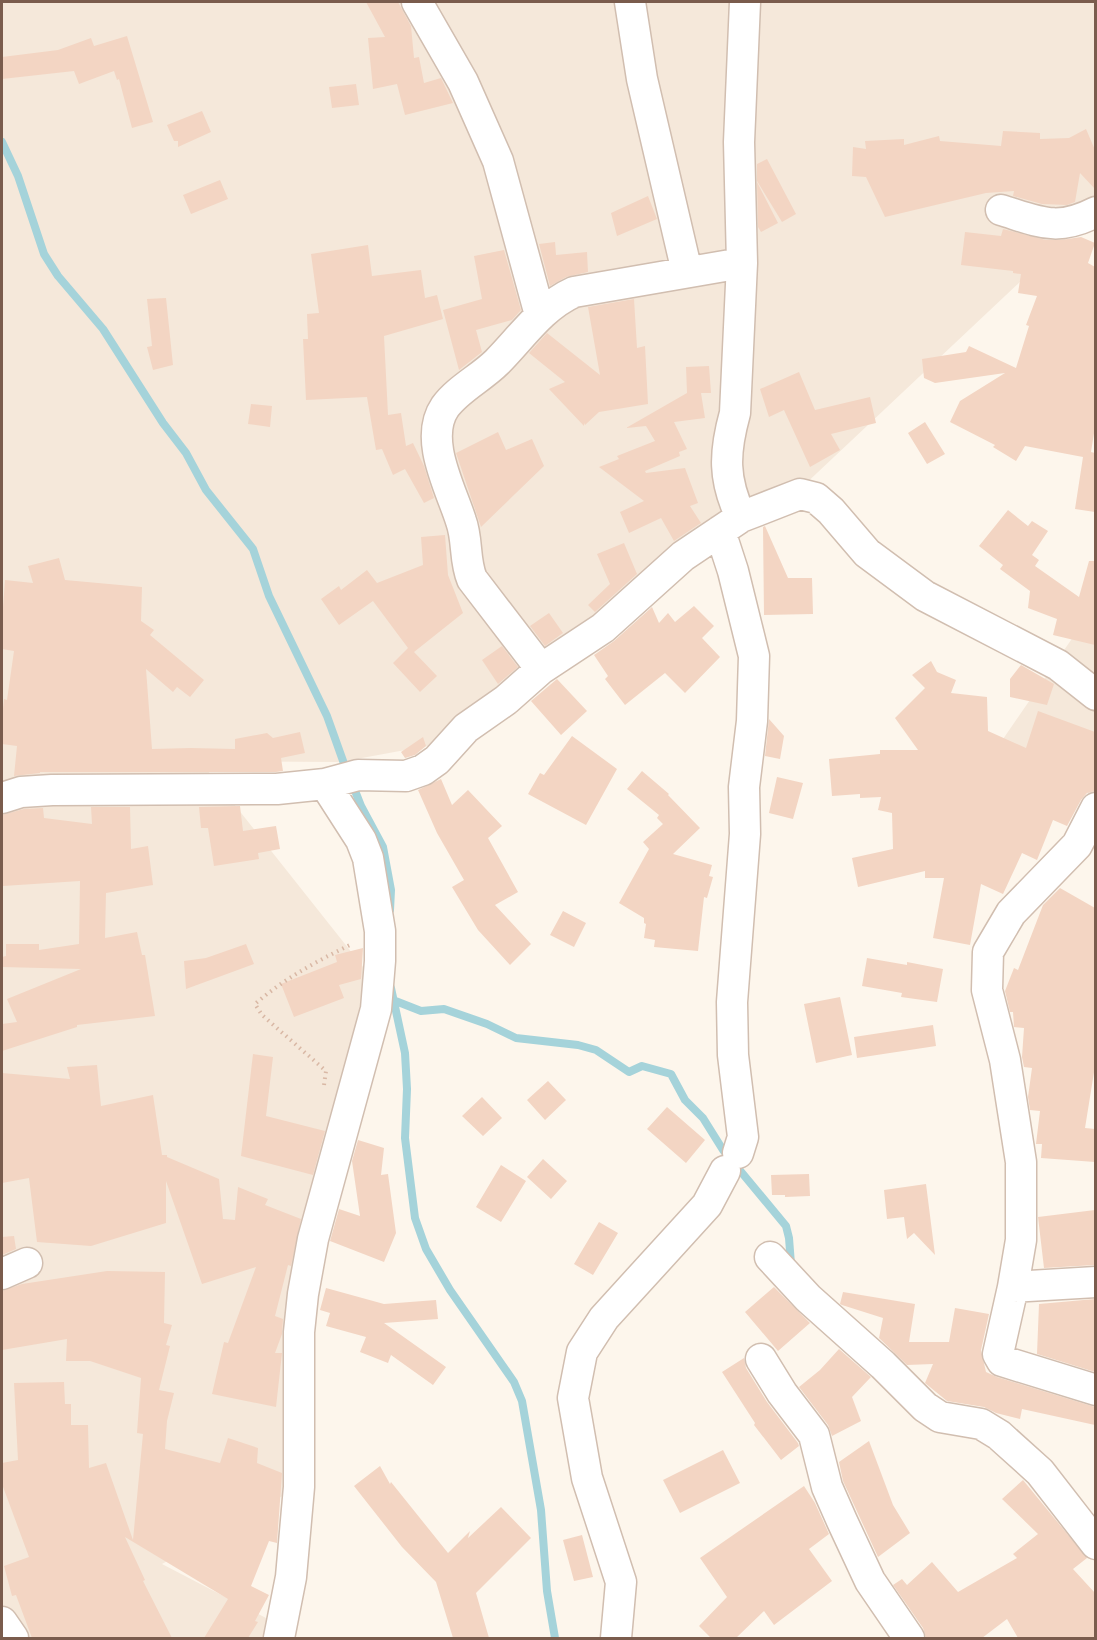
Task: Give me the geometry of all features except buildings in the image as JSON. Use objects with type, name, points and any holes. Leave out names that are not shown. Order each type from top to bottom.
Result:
[{"type":"street","points":[[417,2],[464,82],[498,161],[540,315]]},
{"type":"street","points":[[630,2],[642,79],[687,272]]},
{"type":"street","points":[[616,1638],[621,1582],[587,1478],[573,1398],[582,1352],[604,1318],[706,1205],[743,1137],[733,1055],[732,1002],[745,834],[744,787],[752,722],[754,656],[733,571],[731,496],[726,468],[729,434],[735,413],[742,263],[739,142],[745,2]]},
{"type":"street","points":[[1002,210],[1054,225],[1076,222],[1095,212]]},
{"type":"street","points":[[541,669],[472,579],[467,567],[462,523],[440,464],[437,434],[439,420],[446,407],[497,362],[540,315],[560,298],[573,292],[742,263]]},
{"type":"street","points":[[2,798],[21,792],[52,790],[277,789],[340,780],[406,776],[423,770],[437,760],[466,728],[506,700],[541,669],[603,628],[683,556],[731,524],[801,494],[816,498],[831,511],[867,553],[926,596],[1058,665],[1095,695]]},
{"type":"street","points":[[279,1638],[291,1577],[299,1487],[299,1332],[303,1294],[313,1239],[376,1009],[380,931],[368,858],[340,780]]},
{"type":"street","points":[[1095,808],[1077,845],[1011,913],[988,952],[987,990],[1005,1060],[1021,1162],[1021,1240],[998,1354],[1002,1361],[1095,1390]]},
{"type":"street","points":[[770,1257],[808,1298],[926,1407],[940,1417],[981,1424],[999,1435],[1032,1465],[1063,1500],[1095,1544]]},
{"type":"street","points":[[1013,1287],[1095,1282]]},
{"type":"street","points":[[761,1359],[814,1435],[827,1487],[870,1581],[909,1638]]},
{"type":"street","points":[[2,1622],[13,1638]]},
{"type":"path","points":[[324,1091],[326,1071],[262,1015],[255,1004],[276,986],[314,962],[380,931]]},
{"type":"shaded area","points":[[2,2],[1095,2],[1095,213],[800,489],[438,744],[340,762],[200,761],[383,992],[314,1239],[302,1485],[162,1564],[285,1628],[282,1638],[2,1638]]},
{"type":"shaded area","points":[[1095,605],[1095,797],[1001,742]]},
{"type":"waterway","points":[[2,142],[18,176],[44,254],[58,276],[103,329],[163,423],[186,453],[206,490],[253,549],[269,596],[327,716],[347,772]]},
{"type":"waterway","points":[[352,783],[361,806],[383,847],[391,890],[390,910]]},
{"type":"waterway","points":[[391,988],[405,1053],[407,1089],[405,1138],[415,1218],[426,1249],[450,1290],[514,1382],[522,1401],[541,1510],[547,1591],[555,1638]]},
{"type":"waterway","points":[[393,1000],[421,1011],[444,1009],[487,1024],[516,1038],[578,1045],[596,1050],[629,1072],[642,1066],[671,1074],[685,1100],[703,1118],[723,1150],[786,1226],[791,1264]]}]
